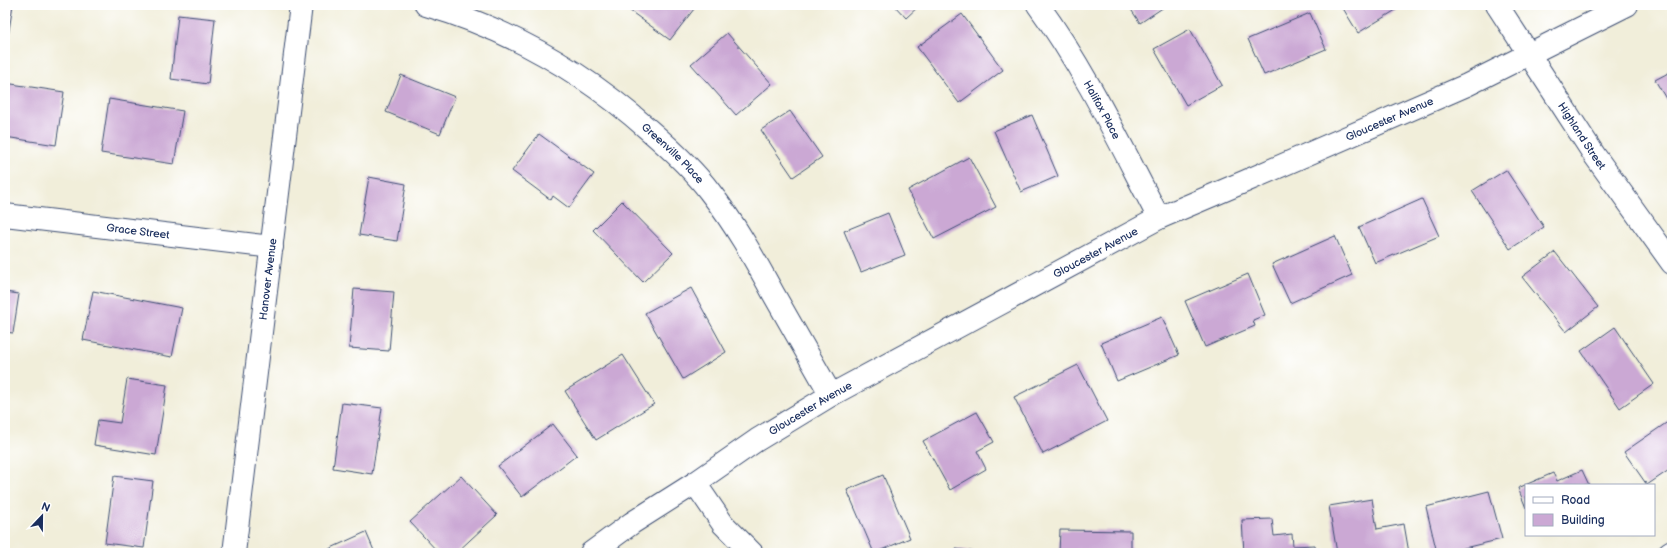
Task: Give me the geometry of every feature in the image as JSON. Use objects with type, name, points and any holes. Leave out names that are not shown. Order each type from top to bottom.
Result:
[{"type":"street","name":"Hanover Avenue","points":[[234,553],[301,5]]},
{"type":"street","name":"Greenville Place","points":[[426,5],[452,12],[491,28],[535,49],[590,83],[630,113],[673,151],[710,192],[741,237],[831,395]]},
{"type":"street","name":"Halifax Place","points":[[1038,5],[1052,25],[1102,109],[1159,218]]},
{"type":"street","name":"Highland Street","points":[[1497,5],[1595,156],[1672,263]]},
{"type":"street","name":"Gloucester Avenue","points":[[591,553],[632,523],[695,483],[757,440],[831,395],[1159,218],[1452,91],[1627,5]]},
{"type":"street","name":"Grace Street","points":[[5,215],[272,247]]},
{"type":"street","points":[[695,483],[723,524],[752,553]]},
{"type":"building","points":[[5,5],[13,5],[6,49],[5,49]]},
{"type":"building","points":[[622,5],[689,5],[694,9],[670,40]]},
{"type":"building","points":[[894,5],[920,5],[906,18]]},
{"type":"building","points":[[1128,5],[1167,5],[1140,23]]},
{"type":"building","points":[[1341,5],[1404,5],[1358,33]]},
{"type":"building","points":[[1310,13],[1326,49],[1264,75],[1248,39]]},
{"type":"building","points":[[962,14],[1003,70],[959,103],[917,47]]},
{"type":"building","points":[[178,15],[215,19],[208,84],[171,79]]},
{"type":"building","points":[[1190,29],[1222,85],[1186,105],[1154,49]]},
{"type":"building","points":[[727,33],[772,84],[736,115],[691,64]]},
{"type":"building","points":[[1672,71],[1672,109],[1655,80]]},
{"type":"building","points":[[401,75],[455,97],[440,134],[386,112]]},
{"type":"building","points":[[5,83],[64,92],[56,145],[5,137]]},
{"type":"building","points":[[109,99],[183,111],[174,164],[101,153]]},
{"type":"building","points":[[790,111],[822,157],[793,177],[761,130]]},
{"type":"building","points":[[1032,115],[1058,176],[1021,192],[994,131]]},
{"type":"building","points":[[539,134],[594,174],[569,208],[553,196],[551,200],[512,171]]},
{"type":"building","points":[[969,157],[996,207],[934,239],[908,190]]},
{"type":"building","points":[[1506,170],[1544,227],[1510,249],[1472,191]]},
{"type":"building","points":[[369,177],[406,184],[397,241],[359,235]]},
{"type":"building","points":[[1422,199],[1439,236],[1375,263],[1359,227]]},
{"type":"building","points":[[622,201],[673,253],[643,282],[593,230]]},
{"type":"building","points":[[888,213],[905,255],[861,272],[844,231]]},
{"type":"building","points":[[1335,236],[1352,275],[1290,303],[1272,264]]},
{"type":"building","points":[[1555,252],[1598,307],[1566,332],[1522,277]]},
{"type":"building","points":[[1248,274],[1265,315],[1253,320],[1255,326],[1205,347],[1185,301]]},
{"type":"building","points":[[691,288],[726,352],[683,379],[645,313]]},
{"type":"building","points":[[354,289],[394,292],[389,351],[349,348]]},
{"type":"building","points":[[93,291],[182,308],[172,357],[83,340]]},
{"type":"building","points":[[5,292],[19,294],[13,333],[5,332]]},
{"type":"building","points":[[1162,317],[1179,355],[1117,381],[1101,343]]},
{"type":"building","points":[[1615,327],[1654,384],[1620,408],[1581,351]]},
{"type":"building","points":[[623,355],[654,404],[596,440],[565,391]]},
{"type":"building","points":[[1078,365],[1107,421],[1043,454],[1014,397]]},
{"type":"building","points":[[127,379],[167,385],[156,455],[94,445],[98,420],[120,423]]},
{"type":"building","points":[[342,403],[382,408],[372,474],[333,468]]},
{"type":"building","points":[[977,412],[994,442],[977,451],[986,469],[950,490],[923,441]]},
{"type":"building","points":[[1672,419],[1672,468],[1646,484],[1624,452]]},
{"type":"building","points":[[553,424],[577,455],[522,497],[498,466]]},
{"type":"building","points":[[1582,470],[1589,484],[1527,484],[1553,473],[1557,481]]},
{"type":"building","points":[[883,475],[910,538],[874,553],[847,490]]},
{"type":"building","points":[[114,476],[153,481],[144,548],[105,543]]},
{"type":"building","points":[[461,476],[497,515],[456,553],[439,553],[410,522]]},
{"type":"building","points":[[1525,485],[1525,506],[1518,488]]},
{"type":"building","points":[[1489,491],[1502,539],[1443,553],[1437,553],[1426,507]]},
{"type":"building","points":[[1372,499],[1377,529],[1404,524],[1409,553],[1337,553],[1329,506]]},
{"type":"building","points":[[1272,519],[1274,536],[1292,534],[1293,546],[1315,545],[1316,553],[1244,553],[1242,520]]},
{"type":"building","points":[[1060,530],[1131,531],[1131,553],[1059,553]]},
{"type":"building","points":[[366,532],[375,553],[331,553],[329,549]]},
{"type":"building","points":[[956,549],[976,552],[976,553],[956,553]]}]
